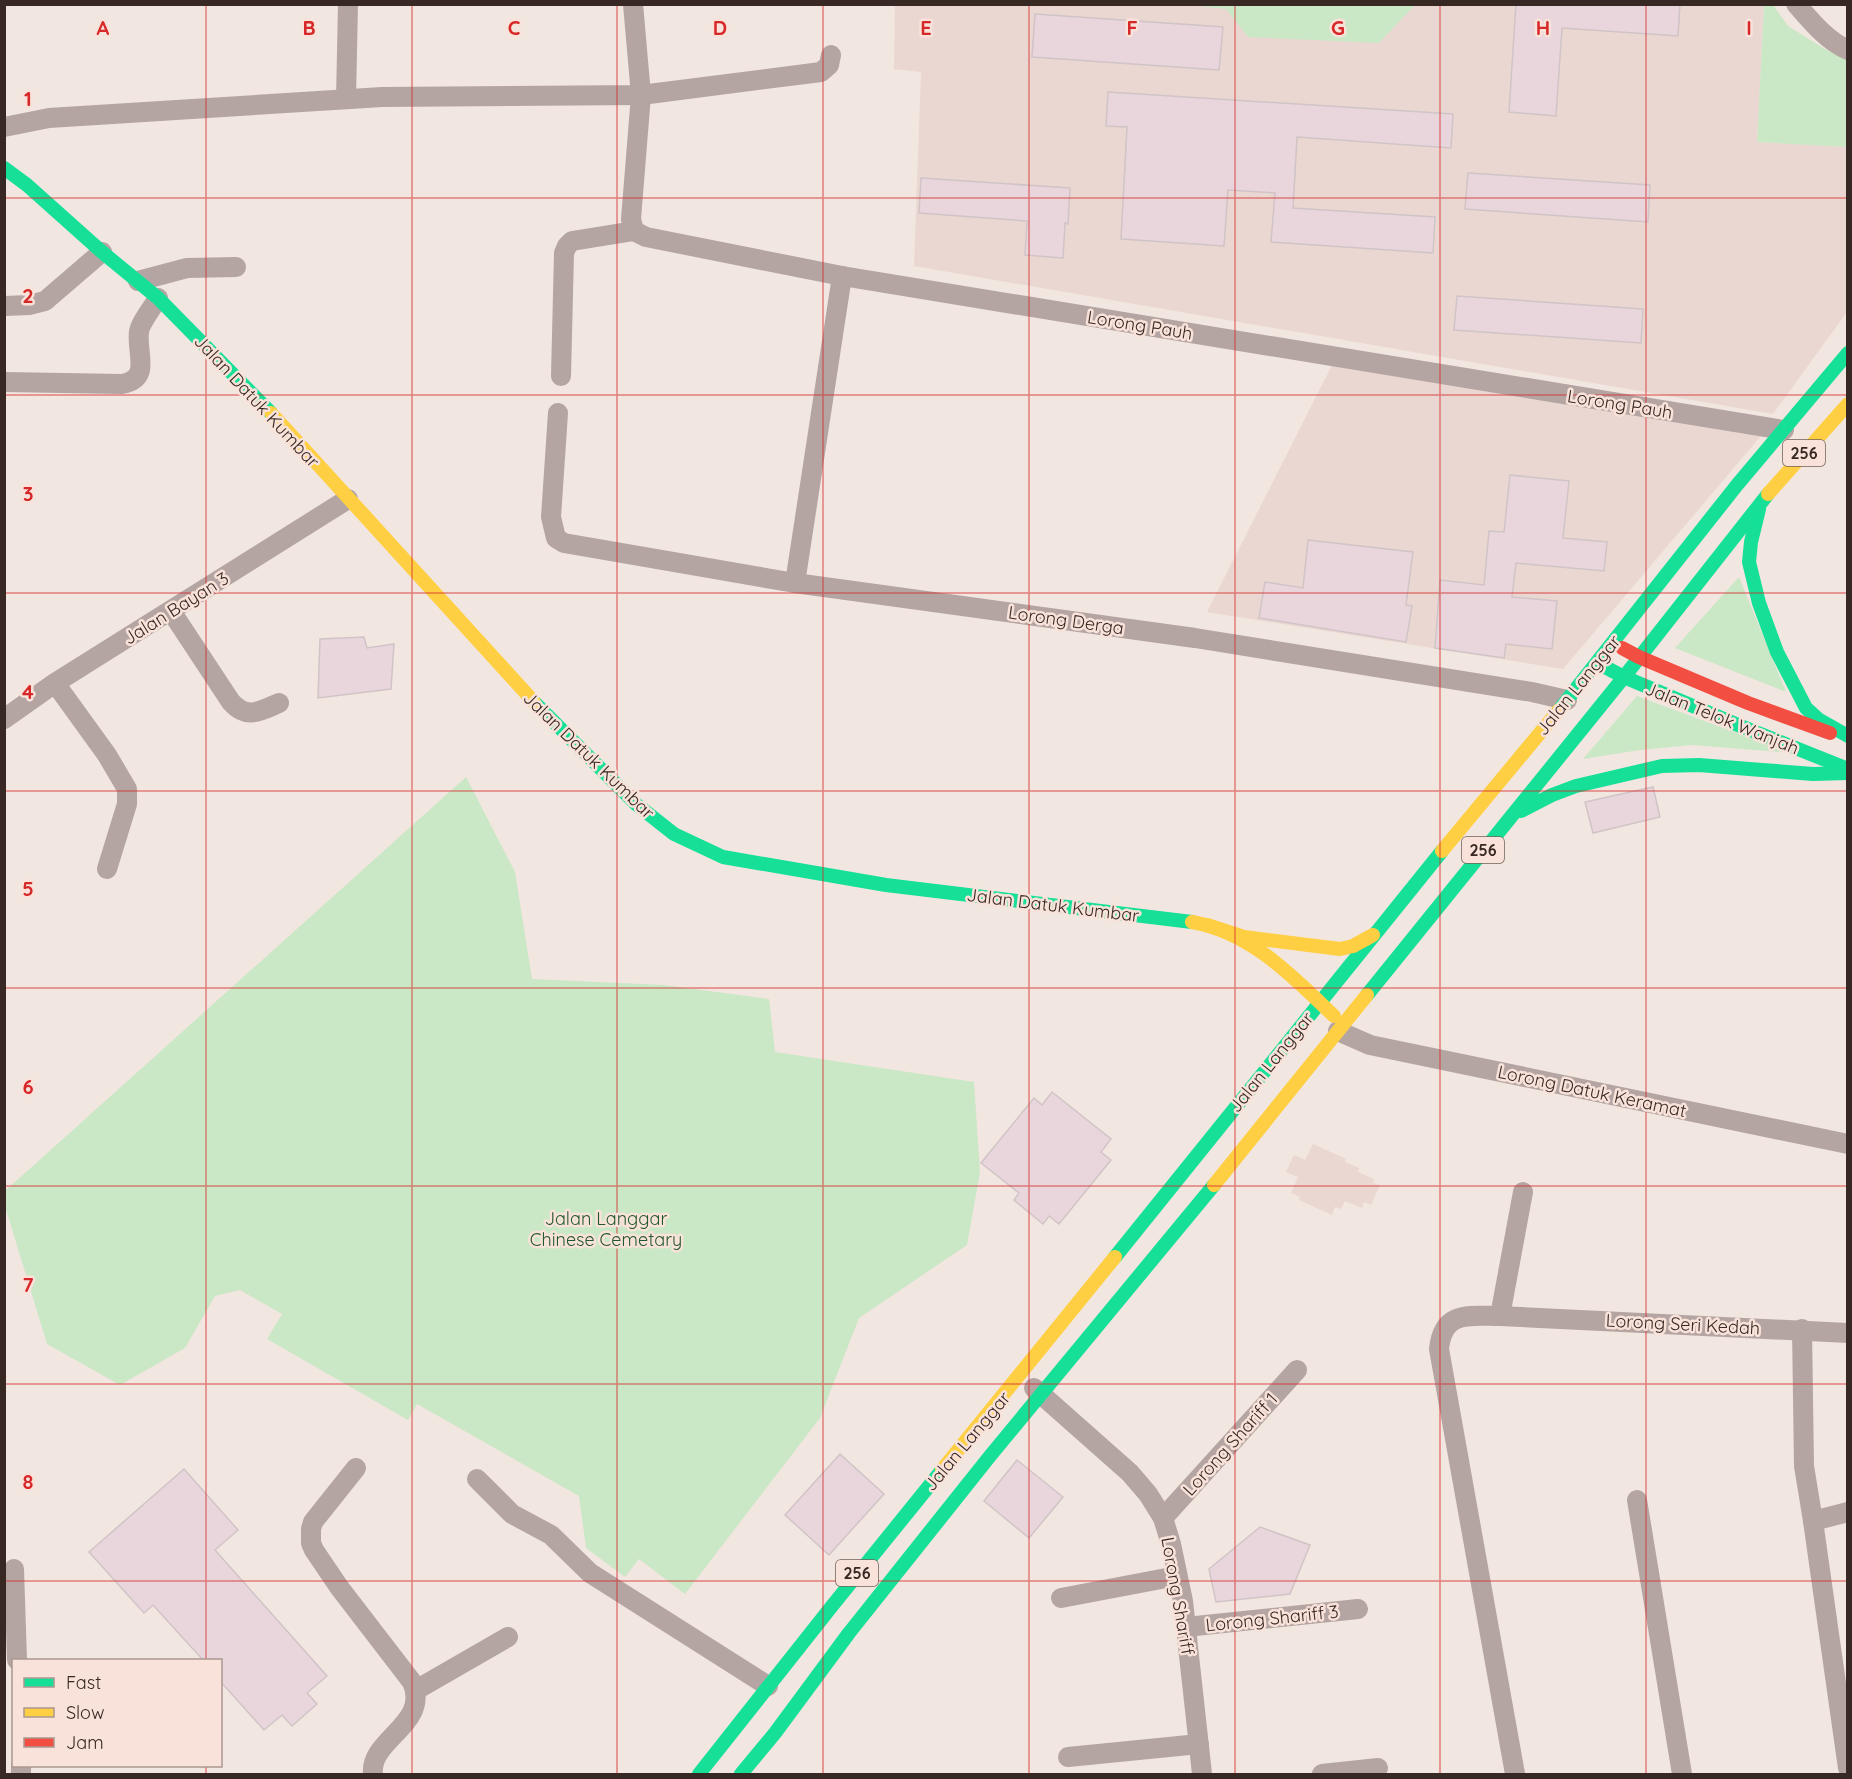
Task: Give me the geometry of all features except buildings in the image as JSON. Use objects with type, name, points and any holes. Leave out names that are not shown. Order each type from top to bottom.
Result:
[{"type":"main road","name":"Jalan Datuk Kumbar","points":[[4,168],[27,185],[158,298],[272,414],[547,716],[636,804],[674,834],[723,857],[771,866],[886,885],[1179,920],[1207,926],[1236,937],[1265,954],[1320,1003],[1341,1028]]},
{"type":"main road","name":"Jalan Langgar","points":[[699,1774],[831,1605],[969,1440],[1373,935],[1597,663],[1737,485],[1848,353]]},
{"type":"main road","name":"Jalan Langgar","points":[[741,1774],[990,1456],[1341,1028],[1624,677],[1761,502],[1848,404]]},
{"type":"main road","points":[[1761,502],[1750,542],[1749,562],[1759,603],[1776,652],[1806,708],[1818,719],[1848,738]]},
{"type":"main road","name":"Jalan Telok Wanjah","points":[[1613,643],[1639,657],[1748,703],[1848,738]]},
{"type":"main road","name":"Jalan Telok Wanjah","points":[[1597,663],[1624,677],[1848,771]]},
{"type":"main road","points":[[1509,818],[1552,795],[1575,786],[1662,766],[1700,765],[1813,774],[1848,771]]},
{"type":"main road","points":[[1207,926],[1244,937],[1340,949],[1353,946],[1373,935]]},
{"type":"street","points":[[346,99],[348,4]]},
{"type":"street","points":[[561,376],[564,253],[567,246],[572,241],[634,231],[631,219],[640,95],[633,4]]},
{"type":"street","points":[[1796,4],[1822,32],[1840,47],[1848,50]]},
{"type":"street","points":[[4,126],[49,118],[382,97],[640,95],[821,72],[829,65],[831,55]]},
{"type":"street","name":"Lorong Pauh","points":[[634,231],[645,237],[842,276],[1784,430]]},
{"type":"street","points":[[4,306],[29,305],[45,301],[102,252]]},
{"type":"street","points":[[138,281],[187,268],[236,267]]},
{"type":"street","points":[[795,583],[842,276]]},
{"type":"street","points":[[4,382],[122,384],[131,382],[137,378],[140,371],[139,330],[158,298]]},
{"type":"street","name":"Lorong Derga","points":[[558,413],[551,517],[556,538],[564,543],[795,583],[1195,638],[1532,692],[1567,700]]},
{"type":"street","name":"Jalan Bayan 3","points":[[4,719],[55,683],[348,500]]},
{"type":"street","points":[[171,611],[239,711],[246,713],[259,711],[279,703]]},
{"type":"street","points":[[55,683],[127,789],[127,804],[107,869]]},
{"type":"street","name":"Lorong Datuk Keramat","points":[[1341,1028],[1370,1045],[1848,1144]]},
{"type":"street","points":[[1510,1316],[1523,1192]]},
{"type":"street","name":"Lorong Seri Kedah","points":[[1515,1774],[1439,1349],[1444,1328],[1451,1320],[1463,1316],[1510,1316],[1848,1333]]},
{"type":"street","points":[[1802,1329],[1804,1466],[1843,1709],[1848,1768]]},
{"type":"street","name":"Lorong Shariff 1","points":[[1162,1518],[1297,1370]]},
{"type":"street","name":"Lorong Shariff","points":[[1020,1376],[1130,1473],[1148,1494],[1162,1518],[1171,1544],[1186,1627],[1203,1774]]},
{"type":"street","points":[[356,1468],[313,1522],[310,1536],[314,1550],[339,1587],[416,1690],[416,1700],[408,1720],[375,1759],[373,1774]]},
{"type":"street","points":[[477,1479],[512,1514],[551,1535],[590,1572],[768,1686]]},
{"type":"street","points":[[1637,1500],[1682,1774]]},
{"type":"street","points":[[1812,1521],[1848,1512]]},
{"type":"street","points":[[14,1569],[17,1659]]},
{"type":"street","points":[[1061,1598],[1177,1576]]},
{"type":"street","name":"Lorong Shariff 3","points":[[1186,1627],[1358,1609]]},
{"type":"street","points":[[416,1690],[508,1637]]},
{"type":"street","points":[[1068,1757],[1199,1744]]},
{"type":"street","points":[[1322,1774],[1378,1768]]},
{"type":"shaded area","points":[[895,5],[1764,5],[1757,142],[1847,147],[1847,312],[1773,414],[914,266],[921,72],[894,69]]},
{"type":"shaded area","points":[[1334,361],[1766,430],[1563,669],[1207,612]]},
{"type":"shaded area","points":[[1313,1144],[1346,1159],[1345,1162],[1359,1168],[1358,1172],[1374,1179],[1373,1183],[1380,1185],[1371,1205],[1364,1202],[1362,1208],[1345,1201],[1341,1209],[1335,1207],[1332,1215],[1299,1200],[1300,1197],[1291,1193],[1298,1177],[1286,1172],[1294,1155],[1305,1160]]},
{"type":"green space","points":[[1415,4],[1379,43],[1248,37],[1226,9],[1191,5]]},
{"type":"green space","points":[[1764,5],[1773,5],[1788,26],[1825,49],[1847,59],[1847,147],[1757,142]]},
{"type":"green space","points":[[1739,577],[1786,692],[1675,648]]},
{"type":"green space","points":[[1637,696],[1791,753],[1692,745],[1583,759]]},
{"type":"green space","name":"Jalan Langgar Chinese Cemetary","points":[[466,777],[515,872],[532,979],[663,985],[769,999],[775,1052],[974,1082],[980,1172],[967,1245],[859,1318],[820,1418],[685,1594],[639,1559],[625,1577],[586,1548],[579,1496],[417,1404],[408,1420],[267,1339],[282,1314],[240,1290],[215,1296],[185,1348],[120,1385],[47,1344],[5,1206],[5,1191]]},
{"type":"traffic: fast","points":[[4,168],[27,185],[158,298],[271,413]]},
{"type":"traffic: fast","points":[[1559,710],[1737,485],[1848,353]]},
{"type":"traffic: fast","points":[[1367,995],[1624,677],[1768,494]]},
{"type":"traffic: fast","points":[[1759,509],[1749,562],[1759,603],[1777,652],[1806,708],[1818,719],[1848,736]]},
{"type":"traffic: fast","points":[[1605,667],[1738,725],[1848,769]]},
{"type":"traffic: fast","points":[[534,702],[636,804],[674,834],[723,857],[886,885],[1192,922]]},
{"type":"traffic: fast","points":[[1521,811],[1576,786],[1662,766],[1699,765],[1813,774],[1848,773]]},
{"type":"traffic: fast","points":[[1115,1257],[1442,851]]},
{"type":"traffic: fast","points":[[741,1774],[775,1733],[849,1633],[990,1456],[1214,1185]]},
{"type":"traffic: fast","points":[[699,1774],[942,1470]]},
{"type":"traffic: slow","points":[[1768,494],[1848,404]]},
{"type":"traffic: slow","points":[[271,413],[534,702]]},
{"type":"traffic: slow","points":[[1442,851],[1559,710]]},
{"type":"traffic: slow","points":[[1192,922],[1213,927],[1252,946],[1287,972],[1334,1016]]},
{"type":"traffic: slow","points":[[1207,925],[1244,937],[1340,949],[1353,946],[1373,935]]},
{"type":"traffic: slow","points":[[1214,1185],[1367,995]]},
{"type":"traffic: slow","points":[[942,1470],[1115,1257]]},
{"type":"traffic: jam","points":[[1622,648],[1748,703],[1830,733]]}]
